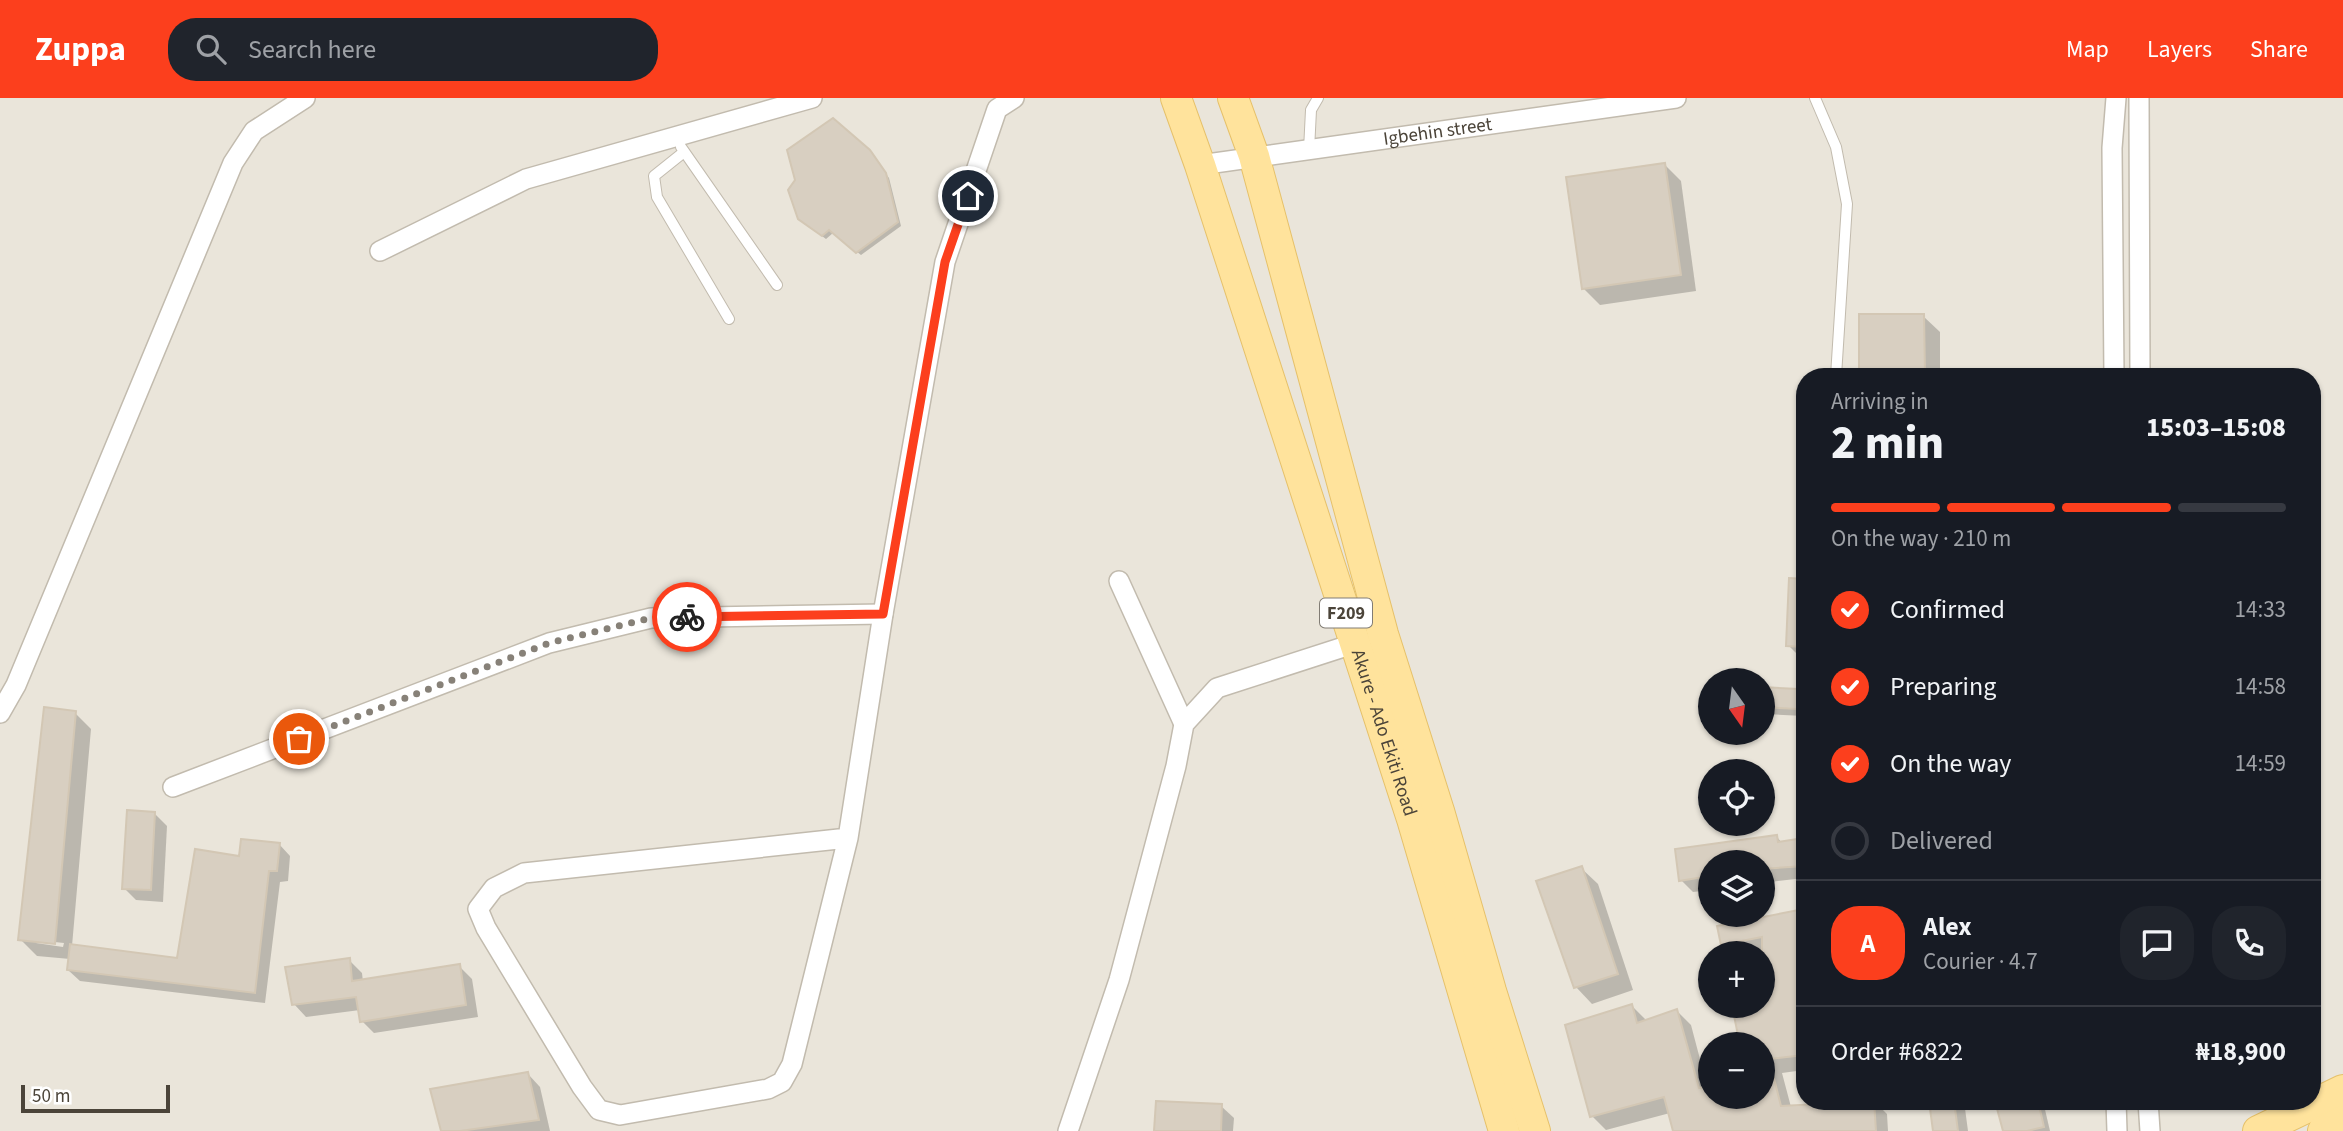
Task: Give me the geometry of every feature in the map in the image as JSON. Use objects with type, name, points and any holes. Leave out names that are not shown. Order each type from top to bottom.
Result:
[{"type":"main road","name":"Akure - Ado Ekiti Road","points":[[1176,98],[1412,819],[1504,1131]]},
{"type":"main road","name":"Akure - Ado Ekiti Road","points":[[1233,98],[1254,156],[1383,634],[1535,1131]]},
{"type":"main road","points":[[2321,1101],[2343,1090]]},
{"type":"main road","points":[[2258,1131],[2302,1110]]},
{"type":"main road","points":[[2323,1131],[2343,1121]]},
{"type":"street","points":[[0,713],[16,685],[233,163],[254,131],[305,98]]},
{"type":"street","points":[[380,251],[526,178],[679,144],[812,98]]},
{"type":"street","points":[[848,838],[524,873],[494,888],[478,909],[493,940],[582,1087],[599,1110],[620,1115],[768,1088],[782,1082],[792,1064],[848,838],[883,614],[945,262],[997,109],[1014,98]]},
{"type":"street","name":"Igbehin street","points":[[1200,165],[1676,98]]},
{"type":"street","points":[[2114,368],[2112,148],[2116,98]]},
{"type":"street","points":[[2139,98],[2140,368]]},
{"type":"street","points":[[1119,581],[1184,724]]},
{"type":"street","points":[[173,787],[549,643],[638,621],[651,618],[883,614]]},
{"type":"street","points":[[1068,1131],[1119,980],[1176,766],[1184,724],[1217,688],[1356,643]]},
{"type":"street","points":[[2116,1110],[2117,1131]]},
{"type":"street","points":[[2149,1110],[2150,1131]]},
{"type":"lane","points":[[1309,150],[1311,110],[1318,98]]},
{"type":"lane","points":[[1815,98],[1836,147],[1847,204],[1837,368]]},
{"type":"lane","points":[[729,319],[657,197],[654,176],[679,144],[777,285]]},
{"type":"shaded area","points":[[0,98],[2343,98],[2343,1131],[0,1131]]},
{"type":"building","points":[[833,118],[870,150],[886,173],[898,222],[856,253],[829,230],[822,236],[798,219],[788,190],[795,180],[787,150]]},
{"type":"building","points":[[1665,163],[1681,275],[1582,289],[1566,177]]},
{"type":"building","points":[[1859,314],[1924,314],[1925,368],[1859,368]]},
{"type":"building","points":[[1789,578],[1796,578],[1796,647],[1786,646]]},
{"type":"building","points":[[1775,688],[1796,689],[1796,709],[1775,708]]},
{"type":"building","points":[[44,707],[76,711],[55,944],[18,940]]},
{"type":"building","points":[[127,810],[155,812],[151,890],[122,889]]},
{"type":"building","points":[[1777,835],[1778,842],[1796,839],[1796,867],[1775,868],[1775,850],[1698,850],[1698,878],[1679,881],[1675,849]]},
{"type":"building","points":[[241,839],[280,843],[277,871],[269,871],[255,993],[67,970],[70,944],[177,958],[195,849],[239,856]]},
{"type":"building","points":[[1582,866],[1618,974],[1574,988],[1536,881]]},
{"type":"building","points":[[1796,911],[1796,1056],[1775,1058],[1775,1032],[1737,1032],[1734,1018],[1775,1018],[1775,941],[1762,941],[1762,937],[1720,941],[1717,927],[1775,927],[1775,915]]},
{"type":"building","points":[[350,958],[352,981],[460,964],[466,1005],[360,1022],[356,997],[292,1005],[285,967]]},
{"type":"building","points":[[1632,1004],[1637,1023],[1677,1009],[1698,1084],[1698,1109],[1775,1109],[1775,1082],[1781,1106],[1796,1105],[1796,1110],[1875,1110],[1876,1131],[1673,1131],[1664,1097],[1590,1117],[1565,1025]]},
{"type":"building","points":[[528,1072],[539,1120],[460,1131],[441,1131],[430,1089]]},
{"type":"building","points":[[1156,1101],[1222,1104],[1221,1131],[1154,1131]]},
{"type":"building","points":[[1930,1110],[1955,1110],[1958,1131],[1933,1131]]},
{"type":"building","points":[[1997,1110],[2040,1110],[2044,1127],[2027,1131],[2003,1131]]},
{"type":"way so far","points":[[299,739],[549,643],[651,618],[687,617]]},
{"type":"route","points":[[687,617],[883,614],[945,262],[968,196]]}]
